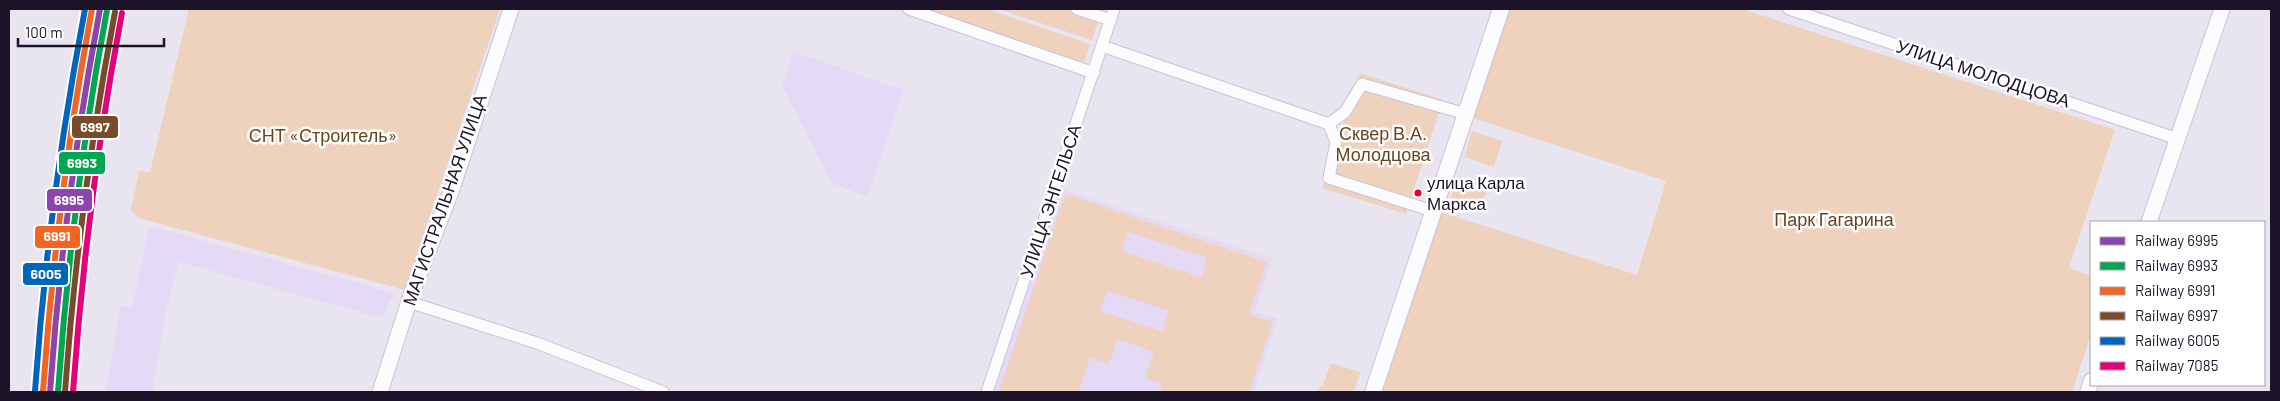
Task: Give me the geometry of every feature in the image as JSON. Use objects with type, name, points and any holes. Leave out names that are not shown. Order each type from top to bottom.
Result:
[{"type":"main road","points":[[1373,392],[1501,9]]},
{"type":"street","name":"МАГИСТРАЛЬНАЯ УЛИЦА","points":[[380,392],[409,302],[452,188],[511,9]]},
{"type":"street","points":[[910,9],[1094,73]]},
{"type":"street","points":[[1077,9],[1111,20]]},
{"type":"street","name":"УЛИЦА ЭНГЕЛЬСА","points":[[987,392],[1114,9]]},
{"type":"street","name":"УЛИЦА МОЛОДЦОВА","points":[[1789,9],[2178,138]]},
{"type":"street","points":[[2149,221],[2222,9]]},
{"type":"street","points":[[1102,46],[1329,124],[1336,142],[1329,178],[1433,211]]},
{"type":"street","points":[[1329,124],[1345,112],[1362,84],[1466,114]]},
{"type":"street","points":[[409,302],[537,343],[664,392]]},
{"type":"shaded area","points":[[794,52],[904,90],[868,195],[864,196],[832,183],[782,86]]},
{"type":"shaded area","points":[[1061,189],[1272,259],[1255,312],[1278,319],[1254,392],[994,392]]},
{"type":"shaded area","points":[[149,226],[394,293],[382,318],[179,262],[166,311],[152,392],[106,392],[120,306],[132,308]]},
{"type":"green space","name":"СНТ «Строитель»","points":[[189,9],[500,9],[405,290],[138,218],[131,210],[139,171],[150,172]]},
{"type":"green space","points":[[924,9],[987,9],[1090,44],[1084,63]]},
{"type":"green space","points":[[999,9],[1069,9],[1099,19],[1092,40]]},
{"type":"green space","name":"Парк Гагарина","points":[[1510,9],[1742,9],[2115,130],[2069,268],[2090,276],[2090,337],[2072,392],[1382,392],[1441,212],[1637,275],[1666,181],[1473,118]]},
{"type":"green space","name":"Сквер В.А. Молодцова","points":[[1360,73],[1443,100],[1406,214],[1322,188]]},
{"type":"green space","points":[[1472,131],[1502,141],[1494,167],[1464,157]]},
{"type":"green space","points":[[1458,176],[1488,186],[1479,212],[1449,202]]},
{"type":"green space","points":[[1065,194],[1267,262],[1249,314],[1273,322],[1249,392],[1159,392],[1162,384],[1145,378],[1154,352],[1118,339],[1109,364],[1090,358],[1079,392],[999,392]],"holes":[[[1128,232],[1207,258],[1201,277],[1122,251]],[[1107,291],[1169,311],[1162,331],[1100,311]]]},
{"type":"green space","points":[[1331,363],[1360,372],[1354,392],[1317,392],[1323,386]]},
{"type":"rail line","name":"6005","points":[[35,391],[54,199],[85,9]]},
{"type":"rail line","name":"6991","points":[[43,391],[51,295],[62,200],[75,104],[92,9]]},
{"type":"rail line","name":"6995","points":[[50,392],[69,200],[83,104],[100,9]]},
{"type":"rail line","name":"6993","points":[[58,392],[66,296],[77,201],[90,105],[107,10]]},
{"type":"rail line","name":"6997","points":[[65,392],[73,296],[84,201],[115,12]]},
{"type":"rail line","name":"7085","points":[[73,392],[92,202],[105,108],[122,13]]},
{"type":"place","name":"улица Карла Маркса","points":[[1418,193]]}]
